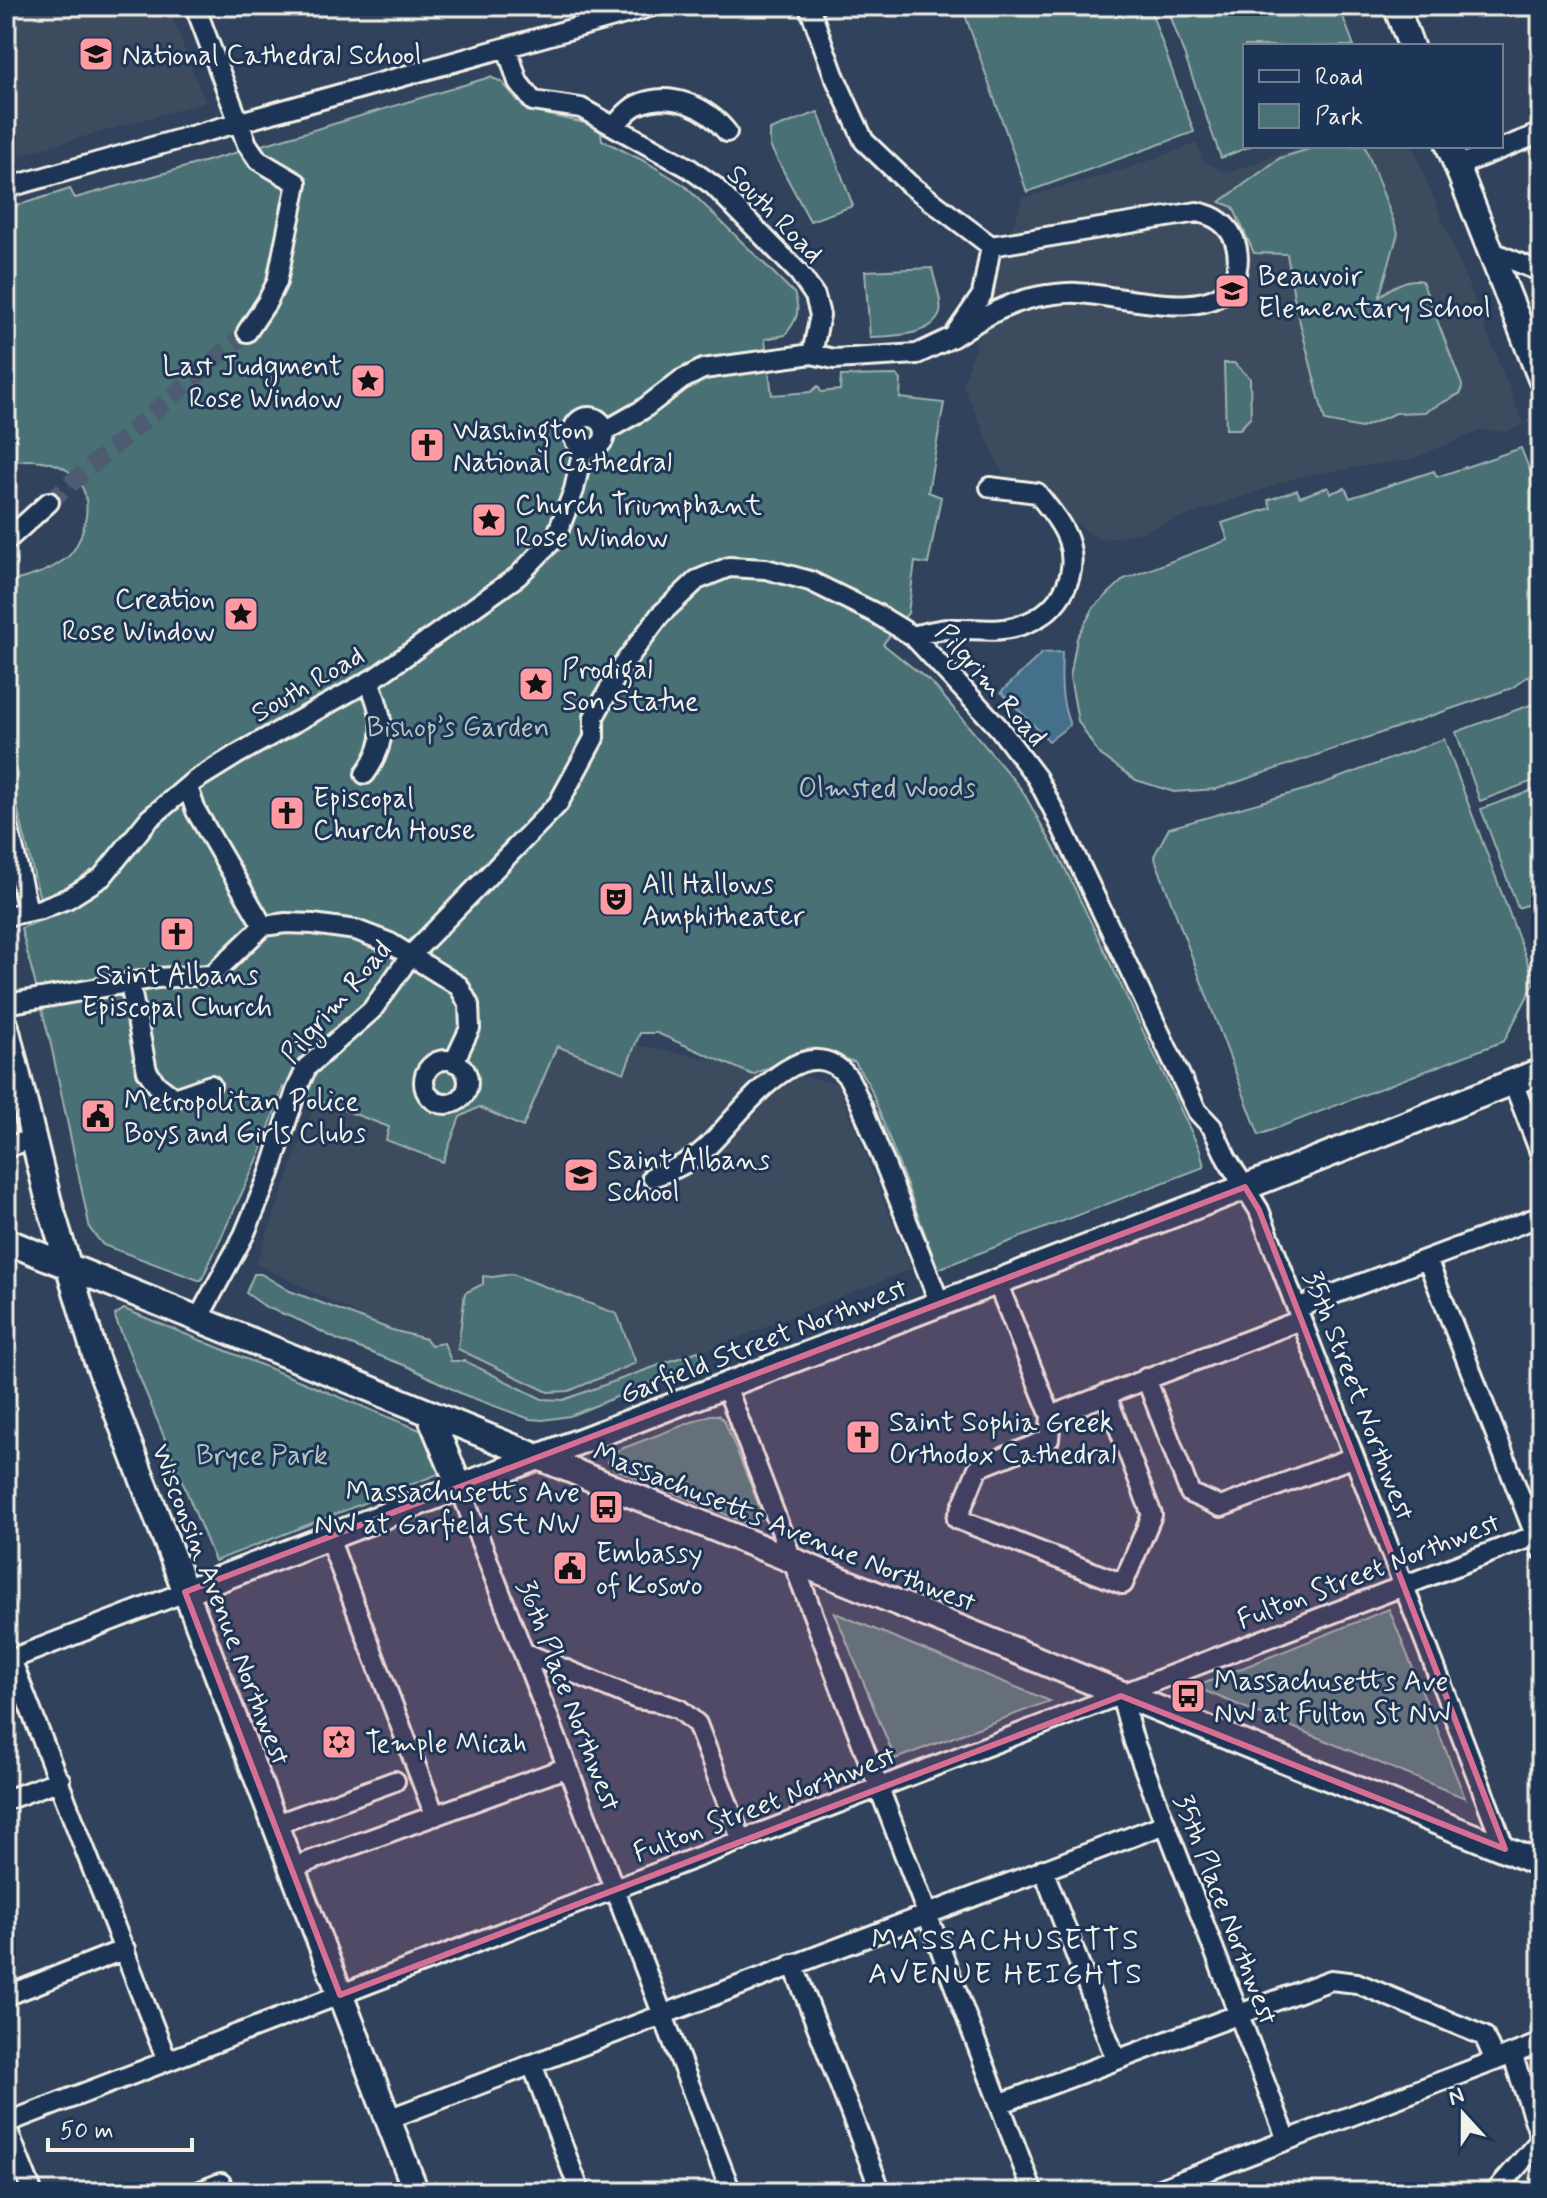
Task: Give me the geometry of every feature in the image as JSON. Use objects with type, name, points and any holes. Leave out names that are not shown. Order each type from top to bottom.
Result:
[{"type":"main road","points":[[1396,6],[1410,44]]},
{"type":"main road","points":[[1453,156],[1541,379]]},
{"type":"main road","name":"Wisconsin Avenue Northwest","points":[[6,1027],[33,1138],[96,1358],[416,2192]]},
{"type":"main road","name":"Garfield Street Northwest","points":[[185,1592],[1541,1071]]},
{"type":"main road","name":"Massachusetts Avenue Northwest","points":[[6,1241],[1541,1864]]},
{"type":"main road","points":[[429,1413],[460,1488]]},
{"type":"street","points":[[195,6],[244,140],[258,160],[297,183],[277,282],[247,332]]},
{"type":"street","points":[[6,188],[653,6]]},
{"type":"street","points":[[605,431],[642,410],[681,380],[703,369],[812,354],[834,359],[917,354],[953,337],[985,315],[1022,300],[1047,295],[1077,293],[1187,305],[1213,300],[1230,288],[1238,269],[1233,236],[1214,216],[1197,212],[991,246],[909,184],[864,141],[837,82],[809,6]]},
{"type":"street","name":"South Road","points":[[507,48],[518,82],[533,101],[581,108],[689,168],[714,186],[799,273],[815,296],[820,315],[812,354]]},
{"type":"street","points":[[614,126],[635,106],[651,101],[683,101],[713,114],[727,132]]},
{"type":"street","points":[[1503,143],[1541,133]]},
{"type":"street","points":[[1453,156],[1484,148]]},
{"type":"street","points":[[953,337],[982,295],[991,246]]},
{"type":"street","points":[[1490,251],[1541,272]]},
{"type":"street","points":[[596,419],[605,431],[604,439],[598,446],[583,449],[576,443],[573,434],[578,421],[596,419]]},
{"type":"street","name":"South Road","points":[[6,916],[69,898],[102,877],[149,819],[188,787],[236,755],[369,681],[518,576],[556,537],[574,490],[583,449]]},
{"type":"street","points":[[913,636],[946,629],[991,630],[1020,626],[1054,608],[1071,578],[1068,539],[1037,493],[990,487]]},
{"type":"street","points":[[9,535],[49,502]]},
{"type":"street","name":"Pilgrim Road","points":[[198,1319],[244,1235],[270,1173],[296,1091],[307,1067],[372,1010],[411,955],[558,804],[594,738],[594,717],[622,666],[660,615],[697,580],[729,567],[766,569],[810,581],[875,613],[913,636],[999,728],[1037,778],[1197,1111],[1212,1127],[1245,1187]]},
{"type":"street","points":[[365,774],[379,756],[383,734],[379,707],[369,681]]},
{"type":"street","points":[[188,787],[202,821],[263,926]]},
{"type":"street","points":[[6,817],[28,911]]},
{"type":"street","points":[[6,1004],[157,978],[212,975],[263,926],[313,924],[356,930],[390,943],[459,986],[469,1005],[470,1028],[454,1062]]},
{"type":"street","points":[[130,984],[147,1071],[157,1085],[174,1098],[211,1085]]},
{"type":"street","points":[[652,1177],[682,1166],[705,1149],[754,1095],[779,1074],[809,1060],[829,1064],[846,1075],[861,1104],[940,1304]]},
{"type":"street","points":[[1513,1082],[1541,1155]]},
{"type":"street","points":[[6,1148],[33,1138]]},
{"type":"street","name":"35th Street Northwest","points":[[1245,1187],[1259,1210],[1505,1849]]},
{"type":"street","points":[[1051,1416],[1427,1259],[1541,1216]]},
{"type":"street","points":[[1427,1259],[1539,1539]]},
{"type":"street","points":[[997,1282],[1051,1416],[1049,1439],[978,1468],[957,1519],[1123,1584],[1152,1515],[1106,1394]]},
{"type":"street","points":[[1140,1380],[1190,1493],[1221,1507],[1354,1457]]},
{"type":"street","points":[[726,1386],[1033,2192]]},
{"type":"street","name":"36th Place Northwest","points":[[460,1488],[731,2192]]},
{"type":"street","points":[[329,1538],[435,1816]]},
{"type":"street","name":"Fulton Street Northwest","points":[[6,2124],[1404,1586],[1539,1539]]},
{"type":"street","name":"Garfield Street Northwest","points":[[9,1660],[185,1592]]},
{"type":"street","points":[[523,1652],[637,1699],[679,1709],[697,1724],[742,1841]]},
{"type":"street","points":[[9,1660],[60,1780],[167,2061]]},
{"type":"street","name":"35th Place Northwest","points":[[1121,1696],[1128,1727],[1287,2140]]},
{"type":"street","points":[[291,1868],[568,1767]]},
{"type":"street","points":[[6,1800],[60,1780]]},
{"type":"street","points":[[274,1825],[395,1781]]},
{"type":"street","points":[[388,2119],[1165,1824]]},
{"type":"street","points":[[1043,1869],[1116,2060]]},
{"type":"street","points":[[6,1996],[125,1949]]},
{"type":"street","points":[[793,1964],[881,2192]]},
{"type":"street","points":[[999,2104],[1331,1980],[1357,1983],[1484,2036],[1503,2057],[1541,2139],[1495,2192]]},
{"type":"street","points":[[1152,2192],[1541,2043]]},
{"type":"street","points":[[532,2064],[580,2192]]},
{"type":"street","points":[[6,2124],[32,2192]]},
{"type":"street","points":[[198,2192],[221,2183]]},
{"type":"highlighted area","points":[[1245,1187],[1259,1210],[1505,1849],[1121,1696],[340,1995],[185,1592]]},
{"type":"shaded area","name":"National Cathedral School","points":[[6,6],[168,6],[205,102],[6,159]]},
{"type":"shaded area","name":"Beauvoir Elementary School","points":[[1197,143],[1203,161],[1227,173],[1296,148],[1414,148],[1524,425],[1506,432],[1482,430],[1412,459],[1298,477],[1139,533],[1100,540],[1002,473],[963,385],[1022,198],[1126,169]]},
{"type":"shaded area","points":[[1062,652],[1061,680],[1070,725],[1049,741],[1001,692],[1042,653]]},
{"type":"shaded area","name":"Saint Albans School","points":[[421,988],[615,1041],[837,1083],[911,1269],[554,1411],[256,1264],[321,1086]]},
{"type":"green space","points":[[962,6],[1149,6],[1194,132],[1027,192]]},
{"type":"green space","points":[[1167,6],[1339,6],[1353,44],[1243,44],[1243,148],[1246,148],[1221,158]]},
{"type":"green space","points":[[490,77],[502,82],[526,110],[594,125],[601,132],[602,140],[684,185],[794,293],[797,316],[792,325],[785,335],[765,339],[772,395],[811,392],[818,386],[821,392],[840,390],[841,376],[897,375],[901,380],[900,398],[944,403],[928,492],[941,497],[928,564],[915,562],[908,613],[883,644],[933,684],[1022,790],[1062,862],[1200,1150],[1204,1167],[938,1269],[870,1087],[855,1062],[809,1048],[753,1075],[657,1033],[640,1033],[624,1073],[557,1046],[523,1127],[479,1107],[460,1117],[443,1162],[386,1140],[389,1127],[283,1087],[260,1154],[201,1281],[103,1245],[90,1229],[51,1045],[21,928],[45,919],[6,762],[6,583],[43,572],[73,551],[83,529],[85,494],[78,481],[56,464],[24,460],[6,463],[6,209],[70,189],[75,198]]},
{"type":"green space","points":[[818,112],[853,206],[810,221],[770,146],[770,130]]},
{"type":"green space","points":[[1312,148],[1366,148],[1398,233],[1379,298],[1399,284],[1422,281],[1462,385],[1461,393],[1425,412],[1396,413],[1361,428],[1325,421],[1295,303],[1287,254],[1254,253],[1233,207],[1220,202],[1280,158]]},
{"type":"green space","points":[[932,268],[940,303],[940,313],[935,321],[909,334],[870,337],[865,271]]},
{"type":"green space","points":[[1224,363],[1234,363],[1250,378],[1251,417],[1240,429],[1226,429]]},
{"type":"green space","points":[[1521,448],[1541,499],[1541,666],[1512,688],[1217,789],[1174,792],[1136,780],[1098,753],[1078,721],[1070,677],[1077,638],[1094,607],[1124,579],[1228,540],[1222,523],[1271,508],[1268,500],[1297,490],[1300,497],[1328,487],[1331,493],[1345,488],[1350,498],[1434,471],[1437,477]]},
{"type":"green space","points":[[1541,701],[1541,778],[1480,801],[1456,732]]},
{"type":"green space","points":[[1444,739],[1535,982],[1504,1041],[1259,1135],[1154,856],[1169,828],[1311,788]]},
{"type":"green space","points":[[1541,787],[1541,900],[1518,908],[1481,809]]},
{"type":"green space","points":[[254,1274],[261,1274],[290,1291],[392,1330],[426,1339],[431,1345],[444,1343],[451,1361],[465,1361],[542,1399],[563,1400],[698,1351],[704,1361],[570,1416],[530,1419],[462,1394],[409,1367],[338,1340],[266,1307],[246,1293]]},
{"type":"green space","points":[[512,1274],[617,1314],[636,1363],[569,1391],[548,1392],[458,1349],[465,1293],[483,1284],[483,1276]]},
{"type":"green space","name":"Bryce Park","points":[[124,1309],[425,1432],[441,1473],[215,1561],[116,1320],[115,1315]]},
{"type":"green space","points":[[710,1415],[718,1415],[724,1420],[761,1510],[762,1517],[757,1524],[751,1525],[614,1469],[608,1462],[613,1452]]},
{"type":"green space","points":[[1389,1609],[1465,1798],[1195,1687]]},
{"type":"green space","points":[[835,1613],[1050,1701],[895,1759]]},
{"type":"tunnel","points":[[49,502],[247,332]]},
{"type":"place","name":"National Cathedral School","points":[[96,54]]},
{"type":"place","name":"Beauvoir Elementary School","points":[[1232,291]]},
{"type":"place","name":"Last Judgment Rose Window","points":[[368,381]]},
{"type":"place","name":"Washington National Cathedral","points":[[427,445]]},
{"type":"place","name":"Church Triumphant Rose Window","points":[[489,520]]},
{"type":"place","name":"Creation Rose Window","points":[[241,614]]},
{"type":"place","name":"Prodigal Son Statue","points":[[536,684]]},
{"type":"place","name":"Episcopal Church House","points":[[287,813]]},
{"type":"place","name":"All Hallows Amphitheater","points":[[616,899]]},
{"type":"place","name":"Saint Albans Episcopal Church","points":[[177,934]]},
{"type":"place","name":"Metropolitan Police Boys and Girls Clubs","points":[[98,1116]]},
{"type":"place","name":"Saint Albans School","points":[[581,1175]]},
{"type":"place","name":"Saint Sophia Greek Orthodox Cathedral","points":[[863,1437]]},
{"type":"place","name":"Massachusetts Ave NW at Garfield St NW","points":[[606,1507]]},
{"type":"place","name":"Embassy of Kosovo","points":[[570,1568]]},
{"type":"place","name":"Massachusetts Ave NW at Fulton St NW","points":[[1188,1696]]},
{"type":"place","name":"Temple Micah","points":[[339,1742]]},
{"type":"district","name":"MASSACHUSETTS AVENUE HEIGHTS","points":[[1006,1956]]},
{"type":"park label","name":"Bishop’s Garden","points":[[458,726]]},
{"type":"park label","name":"Olmsted Woods","points":[[887,787]]}]
